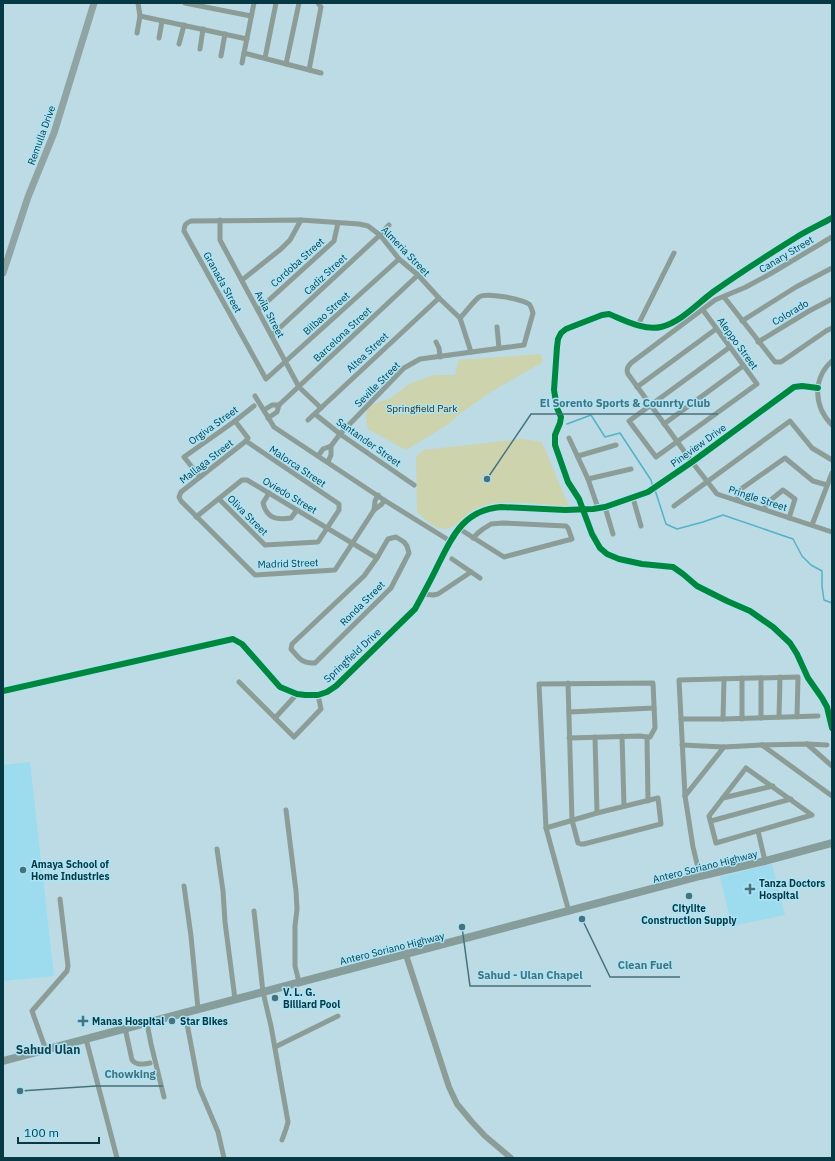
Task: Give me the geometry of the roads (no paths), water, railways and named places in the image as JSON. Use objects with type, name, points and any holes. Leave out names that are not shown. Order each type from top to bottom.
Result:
[{"type":"main road","name":"Remulla Drive","points":[[3,273],[28,197],[54,133],[94,3]]},
{"type":"main road","name":"Antero Soriano Highway","points":[[3,1061],[700,876],[765,861],[832,843]]},
{"type":"street","points":[[137,32],[140,16],[138,3]]},
{"type":"street","points":[[185,3],[251,16]]},
{"type":"street","points":[[242,63],[254,3]]},
{"type":"street","points":[[265,58],[276,3]]},
{"type":"street","points":[[286,64],[299,3]]},
{"type":"street","points":[[308,70],[321,7],[318,3]]},
{"type":"street","points":[[140,16],[247,39]]},
{"type":"street","points":[[159,38],[162,21]]},
{"type":"street","points":[[179,44],[184,25]]},
{"type":"street","points":[[200,49],[203,29]]},
{"type":"street","points":[[221,56],[225,34]]},
{"type":"street","points":[[244,53],[321,73]]},
{"type":"street","points":[[832,218],[800,235],[714,292],[676,320],[661,327],[648,328],[609,314],[602,315],[566,329],[561,333],[558,339],[553,384],[560,417],[560,423],[555,435],[555,445],[568,482],[579,499],[592,534],[600,548],[607,554],[629,561],[672,567],[697,586],[750,611],[773,627],[790,643],[798,654],[808,678],[827,707],[831,717],[832,728]]},
{"type":"street","name":"Almeria Street","points":[[220,220],[301,220],[368,226],[380,235],[399,259],[418,275],[460,318],[471,352]]},
{"type":"street","name":"Avila Street","points":[[220,220],[220,240],[299,387],[321,408]]},
{"type":"street","name":"Granada Street","points":[[220,220],[191,221],[185,225],[184,231],[266,379]]},
{"type":"street","points":[[242,280],[282,249],[290,240],[301,220]]},
{"type":"street","name":"Cordoba Street","points":[[258,310],[334,241],[338,223]]},
{"type":"street","name":"Cadiz Street","points":[[272,336],[389,225]]},
{"type":"street","name":"Canary Street","points":[[692,462],[628,374],[627,371],[629,365],[715,300],[746,287],[832,237]]},
{"type":"street","points":[[638,325],[674,253]]},
{"type":"street","name":"Bilbao Street","points":[[266,379],[399,259]]},
{"type":"street","points":[[742,321],[796,287],[832,268]]},
{"type":"street","name":"Barcelona Street","points":[[268,418],[276,412],[279,405],[418,275]]},
{"type":"street","points":[[460,318],[479,298],[484,295],[510,298],[528,304],[532,308],[524,345],[471,352]]},
{"type":"street","points":[[724,297],[775,362],[781,362],[832,328]]},
{"type":"street","name":"Altea Street","points":[[308,420],[439,298]]},
{"type":"street","name":"Colorado","points":[[758,342],[832,299]]},
{"type":"street","name":"Aleppo Street","points":[[650,405],[629,421],[656,457],[757,384],[703,310]]},
{"type":"street","points":[[497,327],[499,348]]},
{"type":"street","points":[[637,387],[716,329]]},
{"type":"street","points":[[436,342],[439,348],[440,356]]},
{"type":"street","points":[[650,405],[730,347]]},
{"type":"street","name":"Seville Street","points":[[328,462],[331,455],[332,446],[340,434],[404,368],[420,359],[471,352]]},
{"type":"street","points":[[832,361],[822,373],[818,388],[819,406],[824,416],[832,425]]},
{"type":"street","points":[[664,424],[743,366]]},
{"type":"street","name":"Pineview Drive","points":[[583,509],[605,507],[648,492],[692,462],[794,387],[802,386],[818,388]]},
{"type":"street","points":[[255,396],[274,427],[384,500],[450,541]]},
{"type":"street","name":"Barcelona Street","points":[[264,410],[272,405],[279,405]]},
{"type":"street","name":"Orgiva Street","points":[[200,478],[184,457],[254,406]]},
{"type":"street","name":"Santander Street","points":[[315,414],[340,434],[414,485]]},
{"type":"street","points":[[235,421],[248,438],[246,442]]},
{"type":"street","points":[[674,506],[790,421],[812,448],[832,460]]},
{"type":"street","points":[[569,438],[588,479],[598,508]]},
{"type":"street","name":"Mallaga Street","points":[[179,497],[180,492],[246,442]]},
{"type":"street","name":"Malorca Street","points":[[246,442],[339,504],[339,510],[327,528]]},
{"type":"street","points":[[578,456],[616,445]]},
{"type":"street","name":"Seville Street","points":[[318,456],[322,449],[332,446]]},
{"type":"street","points":[[737,500],[741,489],[785,458],[813,481],[827,485]]},
{"type":"street","name":"Pringle Street","points":[[692,462],[717,494],[832,532]]},
{"type":"street","points":[[588,479],[631,469]]},
{"type":"street","points":[[812,525],[832,474]]},
{"type":"street","name":"Oviedo Street","points":[[196,517],[242,480],[247,480],[377,558]]},
{"type":"street","points":[[764,510],[767,503],[783,490],[795,499],[788,518]]},
{"type":"street","points":[[268,493],[263,503],[265,511],[273,518],[291,518],[297,510]]},
{"type":"street","name":"Madrid Street","points":[[374,510],[375,501],[378,495]]},
{"type":"street","name":"Madrid Street","points":[[179,497],[196,517],[255,575],[335,570],[374,510],[382,504],[384,500]]},
{"type":"street","points":[[633,498],[641,526]]},
{"type":"street","name":"Oliva Street","points":[[219,499],[265,545],[318,542],[327,528]]},
{"type":"street","name":"Springfield Drive","points":[[3,692],[233,639],[242,644],[280,687],[305,696],[318,695],[328,692],[415,609],[458,528],[473,515],[493,507],[501,506],[565,510],[583,509]]},
{"type":"street","points":[[605,507],[614,534]]},
{"type":"street","points":[[458,528],[473,538],[504,557],[572,538],[566,526],[503,523],[491,524],[473,538]]},
{"type":"street","name":"Ronda Street","points":[[396,537],[404,542],[409,553],[391,588],[316,663],[308,663],[300,660],[291,649],[292,644],[364,576],[377,558],[388,538],[396,537]]},
{"type":"street","points":[[452,559],[480,578]]},
{"type":"street","points":[[424,594],[438,594],[472,572]]},
{"type":"street","points":[[779,717],[780,677]]},
{"type":"street","points":[[700,876],[693,847],[685,796],[679,680],[798,677],[797,717]]},
{"type":"street","points":[[742,678],[742,718]]},
{"type":"street","points":[[761,678],[761,718]]},
{"type":"street","points":[[723,719],[724,679]]},
{"type":"street","points":[[239,682],[294,737],[321,709],[318,695]]},
{"type":"street","points":[[569,912],[546,828],[539,684],[653,683],[655,728],[647,738],[648,801]]},
{"type":"street","points":[[546,828],[572,820],[597,813],[658,798],[661,824],[584,844],[578,843],[572,820],[568,684]]},
{"type":"street","points":[[275,718],[297,694]]},
{"type":"street","points":[[569,712],[654,708]]},
{"type":"street","points":[[681,719],[818,716]]},
{"type":"street","points":[[622,736],[624,806]]},
{"type":"street","points":[[569,738],[640,736],[647,738]]},
{"type":"street","points":[[595,737],[597,813]]},
{"type":"street","points":[[682,744],[724,747],[807,744],[827,745]]},
{"type":"street","points":[[807,744],[832,766]]},
{"type":"street","points":[[762,745],[832,796]]},
{"type":"street","points":[[685,796],[724,747]]},
{"type":"street","points":[[746,768],[773,786],[812,815],[716,843],[709,816],[746,768]]},
{"type":"street","points":[[723,798],[773,786]]},
{"type":"street","points":[[711,822],[791,799]]},
{"type":"street","points":[[286,810],[296,891],[297,909],[294,954],[298,982]]},
{"type":"street","points":[[758,831],[765,861]]},
{"type":"street","points":[[217,849],[235,999]]},
{"type":"street","points":[[184,886],[191,936],[198,1009]]},
{"type":"street","points":[[46,1050],[32,1011],[67,971],[68,966],[60,899]]},
{"type":"street","points":[[254,911],[263,992],[275,1047],[288,1122],[282,1140]]},
{"type":"street","points":[[406,955],[449,1087],[457,1104],[485,1136],[512,1158]]},
{"type":"street","points":[[185,1013],[199,1087],[218,1132],[224,1158]]},
{"type":"street","points":[[275,1047],[338,1016]]},
{"type":"street","points":[[147,1023],[164,1097]]},
{"type":"street","points":[[125,1028],[134,1063],[150,1063]]},
{"type":"street","points":[[86,1039],[117,1158]]},
{"type":"waterway","points":[[567,424],[591,415],[605,437],[620,433],[651,480],[653,487]]},
{"type":"waterway","points":[[655,490],[666,524],[677,529],[723,515],[793,539],[802,556],[811,565],[822,571],[824,600],[832,603]]},
{"type":"place","name":"El Sorento Sports & Counrty Club","points":[[487,479]]},
{"type":"place","name":"Amaya School of Home Industries","points":[[23,870]]},
{"type":"place","name":"Tanza Doctors Hospital","points":[[750,889]]},
{"type":"place","name":"Citylite Construction Supply","points":[[689,896]]},
{"type":"place","name":"Clean Fuel","points":[[582,919]]},
{"type":"place","name":"Sahud - Ulan Chapel","points":[[462,927]]},
{"type":"place","name":"V. L. G. Billiard Pool","points":[[275,998]]},
{"type":"place","name":"Manas Hospital","points":[[83,1021]]},
{"type":"place","name":"Star Bikes","points":[[172,1021]]},
{"type":"place","name":"Chowking","points":[[20,1091]]},
{"type":"district","name":"Sahud Ulan","points":[[48,1050]]},
{"type":"park label","name":"Springfield Park","points":[[422,408]]}]
